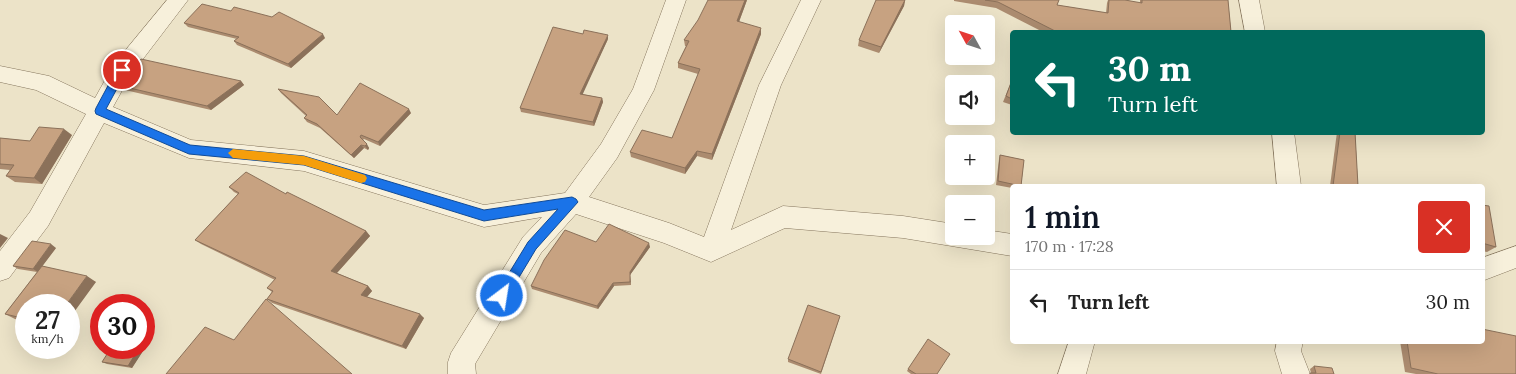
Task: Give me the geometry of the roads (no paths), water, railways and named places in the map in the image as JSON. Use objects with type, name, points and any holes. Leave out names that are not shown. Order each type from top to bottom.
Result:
[{"type":"street","points":[[0,270],[39,219],[122,70],[178,0]]},
{"type":"street","points":[[462,374],[461,362],[532,245],[572,202],[609,151],[643,90],[676,0]]},
{"type":"street","points":[[711,251],[770,85],[811,0]]},
{"type":"street","points":[[1249,0],[1255,30]]},
{"type":"street","points":[[0,74],[41,82],[100,111],[189,149],[304,161],[484,216],[572,202],[669,234],[711,251],[783,217],[903,228],[945,235]]},
{"type":"street","points":[[1283,135],[1288,184]]},
{"type":"street","points":[[995,242],[1010,245]]},
{"type":"street","points":[[1485,269],[1516,257]]},
{"type":"street","points":[[1072,374],[1081,344]]},
{"type":"street","points":[[1289,344],[1288,351],[1296,374]]}]
